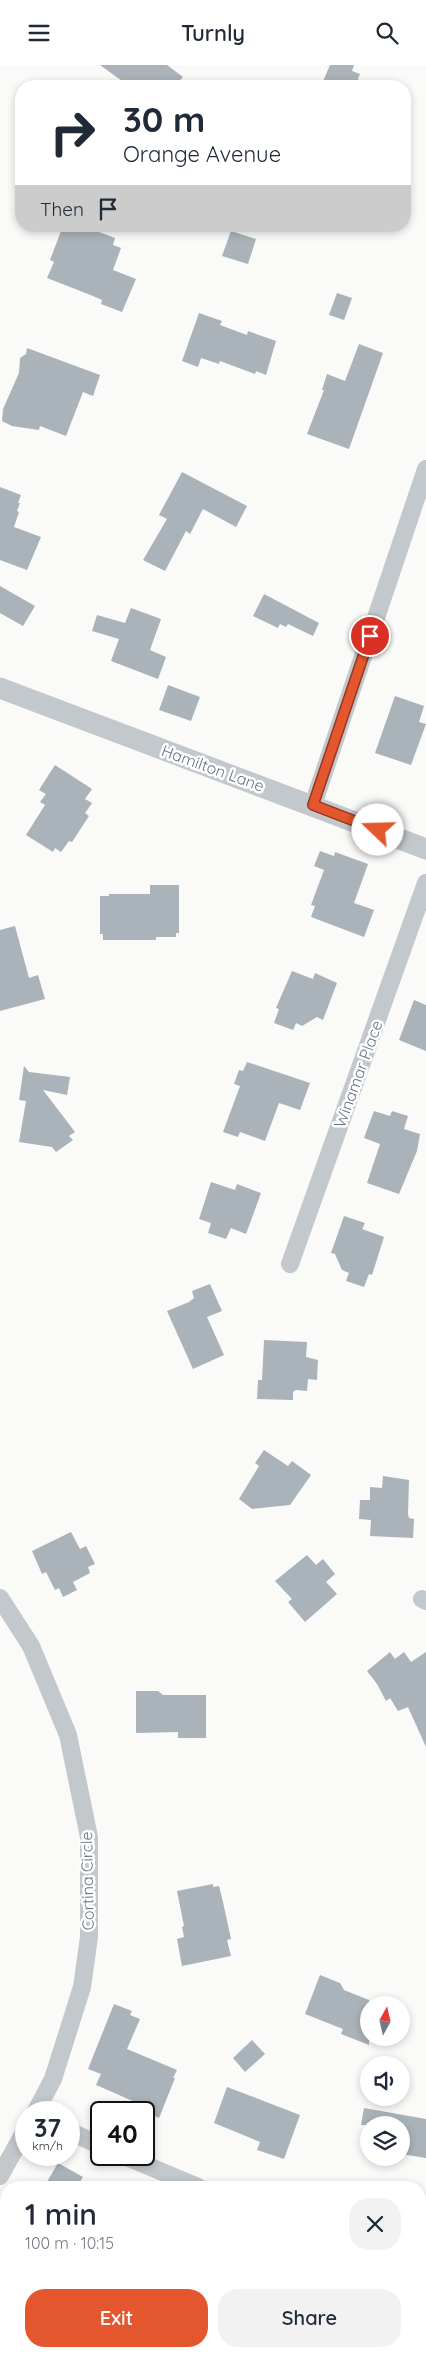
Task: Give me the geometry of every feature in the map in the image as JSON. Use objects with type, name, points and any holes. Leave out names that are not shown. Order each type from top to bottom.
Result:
[{"type":"street","points":[[313,805],[426,469]]},
{"type":"street","name":"Hamilton Lane","points":[[0,688],[426,849]]},
{"type":"street","name":"Winamar Place","points":[[290,1264],[426,883]]},
{"type":"street","name":"Cortina Circle","points":[[0,1598],[31,1646],[68,1735],[89,1837],[89,1937],[82,1987],[53,2079],[41,2101]]},
{"type":"street","points":[[0,2176],[15,2149]]},
{"type":"street","points":[[148,2166],[184,2181]]},
{"type":"building","points":[[100,65],[167,65],[183,77],[180,80],[121,80]]},
{"type":"building","points":[[330,65],[354,65],[352,71],[360,74],[359,80],[324,80]]},
{"type":"building","points":[[61,232],[99,232],[115,238],[113,245],[121,248],[113,270],[136,279],[122,312],[101,304],[102,300],[47,278],[54,262],[50,260]]},
{"type":"building","points":[[231,232],[256,239],[248,264],[222,256]]},
{"type":"building","points":[[337,293],[352,298],[344,320],[329,315]]},
{"type":"building","points":[[199,313],[222,321],[220,325],[247,335],[248,331],[276,341],[266,375],[256,371],[255,374],[220,361],[219,364],[201,358],[198,367],[182,361]]},
{"type":"building","points":[[359,344],[383,353],[349,449],[307,434],[324,390],[322,390],[327,374],[345,381]]},
{"type":"building","points":[[27,348],[100,375],[93,396],[83,392],[66,436],[40,426],[39,430],[12,426],[2,421],[3,409],[19,373],[20,358],[26,354]]},
{"type":"building","points":[[182,472],[247,506],[236,527],[203,509],[190,534],[186,531],[165,571],[143,560],[167,519],[159,515]]},
{"type":"building","points":[[0,487],[21,495],[17,511],[19,512],[14,527],[41,537],[27,570],[0,560]]},
{"type":"building","points":[[0,586],[35,606],[23,626],[0,613]]},
{"type":"building","points":[[264,594],[319,623],[313,636],[288,624],[286,627],[280,624],[278,628],[253,616]]},
{"type":"building","points":[[131,608],[161,619],[150,650],[166,657],[158,679],[111,661],[119,639],[92,631],[97,615],[125,623]]},
{"type":"building","points":[[168,685],[200,697],[191,721],[159,710]]},
{"type":"building","points":[[395,696],[424,706],[419,722],[426,724],[411,765],[375,753]]},
{"type":"building","points":[[55,765],[92,789],[85,799],[92,803],[85,813],[89,816],[72,842],[69,841],[61,852],[55,848],[53,852],[26,835],[45,805],[40,802],[46,794],[39,790]]},
{"type":"building","points":[[320,851],[334,856],[335,852],[368,864],[354,903],[374,910],[364,937],[311,917],[315,906],[311,905],[324,870],[314,866]]},
{"type":"building","points":[[150,885],[179,885],[179,933],[176,933],[176,937],[156,937],[156,940],[103,940],[103,934],[100,934],[100,896],[109,896],[109,894],[150,894]]},
{"type":"building","points":[[15,926],[29,978],[38,975],[45,999],[0,1011],[0,930]]},
{"type":"building","points":[[292,971],[313,979],[315,973],[337,983],[323,1020],[317,1017],[302,1026],[296,1023],[293,1030],[274,1023],[279,1009],[276,1008]]},
{"type":"building","points":[[414,1000],[426,1005],[426,1051],[399,1040]]},
{"type":"building","points":[[247,1062],[310,1083],[300,1110],[279,1103],[265,1141],[240,1132],[238,1137],[223,1132],[240,1086],[234,1084],[239,1070],[243,1071]]},
{"type":"building","points":[[24,1066],[29,1072],[70,1077],[67,1095],[43,1090],[75,1132],[69,1136],[73,1140],[56,1152],[52,1147],[19,1142],[26,1101],[19,1100]]},
{"type":"building","points":[[374,1111],[390,1116],[392,1111],[408,1116],[404,1129],[420,1134],[417,1151],[399,1194],[367,1183],[380,1144],[364,1138]]},
{"type":"building","points":[[211,1182],[235,1190],[237,1184],[261,1193],[246,1234],[231,1228],[226,1239],[208,1233],[211,1223],[199,1219]]},
{"type":"building","points":[[344,1216],[365,1223],[362,1229],[384,1237],[372,1275],[369,1274],[364,1287],[346,1281],[349,1273],[342,1270],[335,1254],[331,1253]]},
{"type":"building","points":[[210,1284],[222,1311],[207,1317],[224,1355],[193,1369],[167,1311],[189,1302],[194,1298],[192,1291]]},
{"type":"building","points":[[264,1340],[307,1342],[306,1357],[318,1360],[317,1380],[308,1379],[307,1391],[296,1390],[293,1392],[293,1400],[257,1399],[258,1380],[262,1380]]},
{"type":"building","points":[[264,1450],[288,1466],[292,1461],[311,1475],[290,1505],[252,1509],[239,1499],[259,1466],[255,1463]]},
{"type":"building","points":[[383,1476],[409,1480],[408,1514],[409,1518],[414,1519],[413,1538],[370,1536],[371,1520],[359,1519],[360,1500],[370,1500],[370,1487],[382,1488]]},
{"type":"building","points":[[71,1532],[80,1549],[86,1546],[95,1564],[88,1567],[90,1573],[73,1582],[77,1590],[63,1597],[59,1588],[55,1590],[46,1572],[42,1574],[32,1551]]},
{"type":"building","points":[[307,1555],[316,1565],[323,1559],[335,1574],[326,1582],[337,1594],[305,1622],[288,1602],[292,1599],[275,1581]]},
{"type":"building","points":[[390,1652],[395,1659],[404,1652],[411,1662],[426,1652],[426,1747],[408,1707],[398,1711],[390,1698],[386,1701],[367,1671]]},
{"type":"building","points":[[136,1691],[158,1691],[163,1695],[206,1695],[206,1738],[178,1738],[178,1732],[136,1733]]},
{"type":"building","points":[[213,1884],[213,1887],[219,1886],[223,1902],[231,1939],[227,1940],[231,1956],[182,1966],[177,1939],[184,1937],[182,1927],[184,1926],[177,1891]]},
{"type":"building","points":[[320,1975],[340,1983],[344,1990],[360,1996],[360,2041],[341,2034],[343,2029],[305,2014]]},
{"type":"building","points":[[114,2004],[132,2011],[130,2015],[140,2019],[127,2049],[177,2070],[159,2118],[155,2116],[155,2101],[133,2101],[96,2085],[101,2074],[88,2069]]},
{"type":"building","points":[[252,2040],[265,2054],[245,2072],[233,2058]]},
{"type":"building","points":[[227,2087],[300,2115],[284,2159],[257,2150],[260,2142],[214,2123]]},
{"type":"building","points":[[364,2108],[409,2116],[363,2116]]},
{"type":"building","points":[[410,2116],[426,2119],[426,2158],[410,2155]]},
{"type":"building","points":[[56,2166],[63,2166],[83,2177],[81,2181],[48,2181]]},
{"type":"route","points":[[370,636],[313,805],[378,830]]}]
